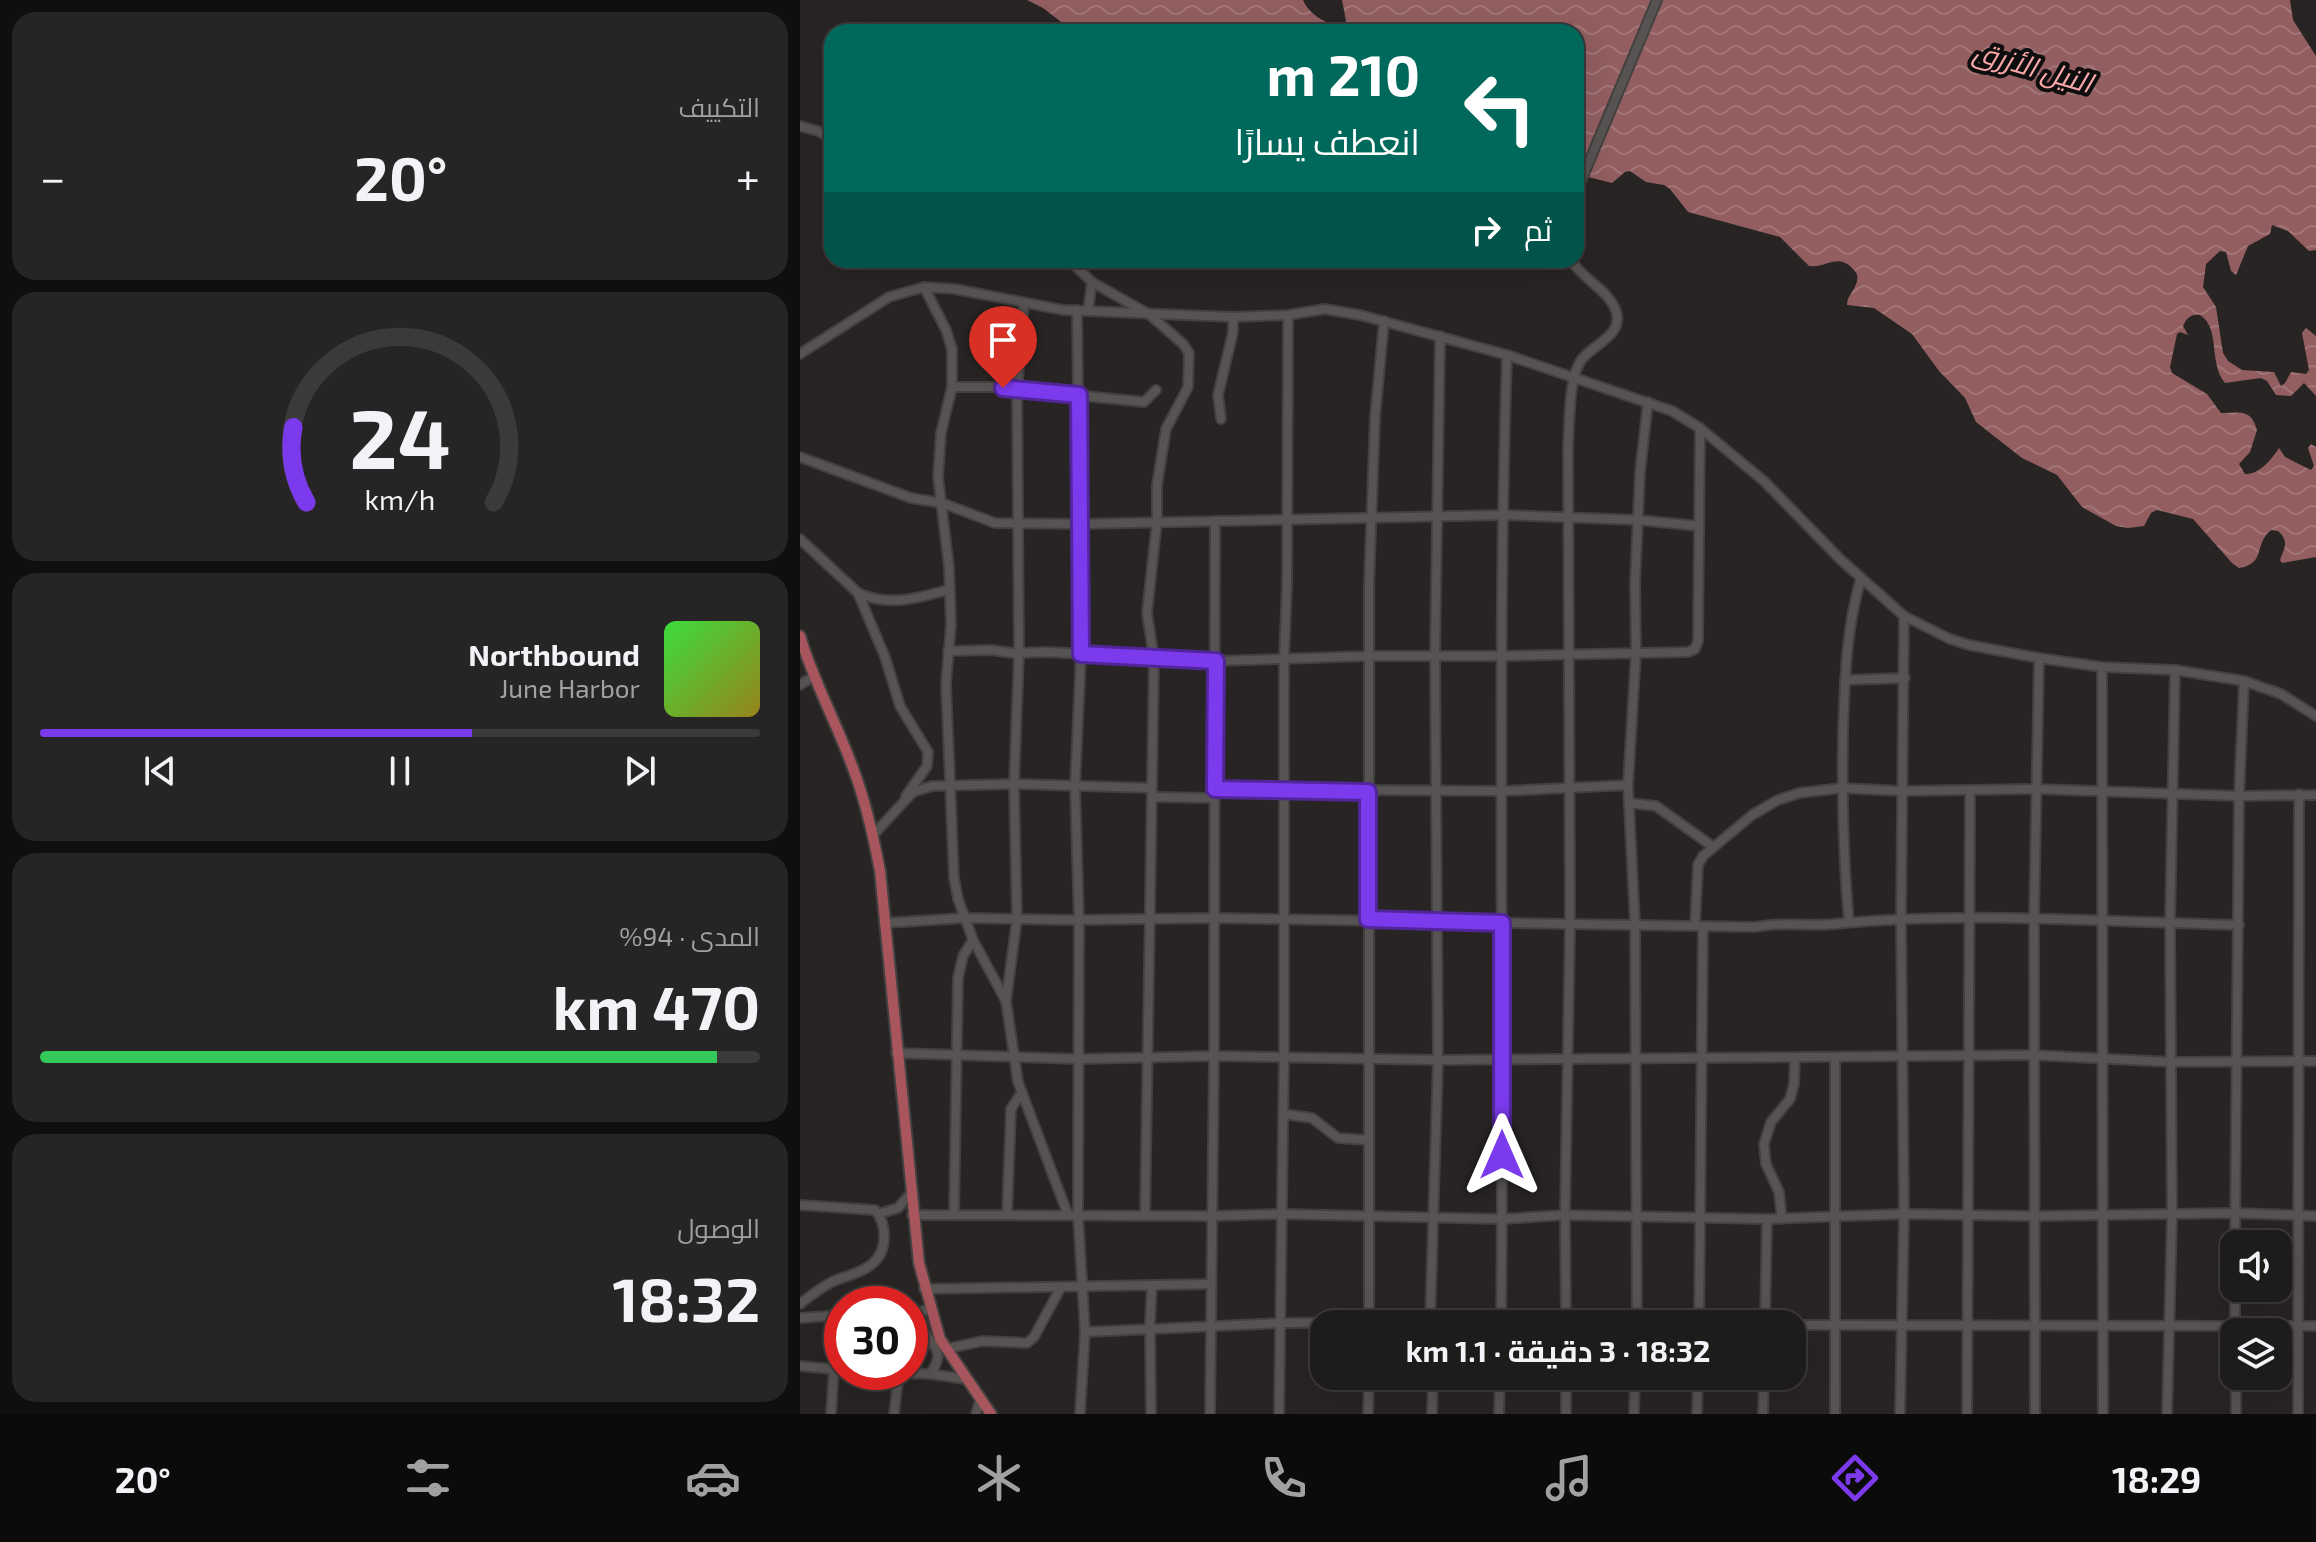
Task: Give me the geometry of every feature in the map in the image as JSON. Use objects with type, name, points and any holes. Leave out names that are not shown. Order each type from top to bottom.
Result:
[{"type":"main road","points":[[800,636],[850,760],[874,834],[912,1215],[924,1286]]},
{"type":"main road","points":[[928,1302],[946,1349],[991,1414]]},
{"type":"street","points":[[1584,174],[1657,0]]},
{"type":"street","points":[[800,126],[824,134]]},
{"type":"street","points":[[1077,268],[1092,282],[1150,315],[1189,353],[1187,393],[1166,429],[1157,485],[1157,521],[1147,613],[1154,659],[1145,1216]]},
{"type":"street","points":[[1566,1310],[1570,923],[1568,445],[1575,376],[1581,360],[1615,330],[1618,315],[1610,300],[1579,268]]},
{"type":"street","points":[[1088,311],[1092,282]]},
{"type":"street","points":[[924,287],[952,349],[952,387],[939,453],[939,492],[948,544],[951,624],[946,684],[954,878],[973,940],[1006,1001]]},
{"type":"street","points":[[800,354],[889,297],[924,287],[955,289],[1050,309],[1233,317],[1288,315],[1325,309],[1384,321],[1575,376],[1672,411],[1700,428],[1764,481],[1861,578],[1904,616],[1930,631],[1969,645],[2039,658],[2102,667],[2175,670],[2244,681],[2281,694],[2316,716]]},
{"type":"street","points":[[1024,303],[1017,391],[1019,653],[1014,784],[1017,919],[1006,1001],[1022,1092],[1073,1215]]},
{"type":"street","points":[[1077,310],[1081,654],[1075,786],[1079,920],[1073,1215],[1083,1286],[1085,1332],[1080,1414]]},
{"type":"street","points":[[1279,1414],[1288,315]]},
{"type":"street","points":[[1221,419],[1218,395],[1233,332],[1233,317]]},
{"type":"street","points":[[1369,1310],[1370,517],[1384,321]]},
{"type":"street","points":[[1429,1310],[1438,1060],[1435,655],[1440,336]]},
{"type":"street","points":[[1501,1310],[1503,791],[1500,656],[1507,355]]},
{"type":"street","points":[[952,387],[995,387],[1144,402],[1156,390]]},
{"type":"street","points":[[1637,1310],[1635,924],[1628,785],[1636,652],[1640,472],[1648,402]]},
{"type":"street","points":[[948,651],[992,650],[1216,661],[1688,652],[1695,649],[1698,641],[1700,428]]},
{"type":"street","points":[[800,457],[911,498],[942,503],[985,521],[1018,524],[1503,515],[1638,520],[1699,526]]},
{"type":"street","points":[[1210,1414],[1215,521]]},
{"type":"street","points":[[800,539],[858,593],[873,599],[902,601],[948,590]]},
{"type":"street","points":[[1849,922],[1842,788],[1845,680],[1851,610],[1861,578]]},
{"type":"street","points":[[858,593],[885,657],[900,706],[928,752],[927,766],[904,800],[874,834]]},
{"type":"street","points":[[1900,1414],[1904,1214],[1901,791],[1904,616]]},
{"type":"street","points":[[2035,1414],[2033,1055],[2039,658]]},
{"type":"street","points":[[2102,667],[2103,1414]]},
{"type":"street","points":[[2167,1414],[2172,1215],[2170,924],[2175,670]]},
{"type":"street","points":[[800,685],[814,676]]},
{"type":"street","points":[[1845,680],[1905,678]]},
{"type":"street","points":[[2235,1230],[2239,796],[2244,681]]},
{"type":"street","points":[[904,800],[923,788],[951,784],[1075,786],[1214,794],[1286,790],[1503,791],[1628,785]]},
{"type":"street","points":[[1699,1310],[1703,1059],[1698,865],[1712,846],[1752,815],[1778,800],[1799,793],[1842,788],[1901,791],[2103,789],[2239,796],[2316,795]]},
{"type":"street","points":[[1967,1414],[1970,790]]},
{"type":"street","points":[[2298,1414],[2299,794]]},
{"type":"street","points":[[1629,803],[1656,806],[1712,846]]},
{"type":"street","points":[[884,923],[965,918],[1213,918],[1755,927],[1773,923],[1818,925],[1901,920],[2239,925]]},
{"type":"street","points":[[954,1215],[959,969],[973,940]]},
{"type":"street","points":[[896,1053],[1078,1059],[1214,1056],[1438,1060],[1703,1059],[2033,1055],[2171,1062],[2316,1061]]},
{"type":"street","points":[[1835,1057],[1835,1414]]},
{"type":"street","points":[[1782,1219],[1779,1192],[1766,1164],[1764,1144],[1771,1122],[1790,1099],[1795,1058]]},
{"type":"street","points":[[1007,1215],[1011,1109],[1022,1092]]},
{"type":"street","points":[[1283,1114],[1312,1118],[1338,1138],[1368,1140]]},
{"type":"street","points":[[878,1214],[898,1208],[911,1193]]},
{"type":"street","points":[[800,1205],[869,1209],[878,1214],[884,1230],[883,1243],[873,1263],[820,1289],[800,1304]]},
{"type":"street","points":[[912,1215],[1281,1214],[1502,1219],[1565,1215],[1767,1219],[1904,1214],[2236,1213],[2316,1216]]},
{"type":"street","points":[[1765,1310],[1767,1219]]},
{"type":"street","points":[[928,1289],[1211,1284]]},
{"type":"street","points":[[1152,1286],[1153,1414]]},
{"type":"street","points":[[946,1349],[982,1341],[1027,1343],[1034,1337],[1061,1287]]},
{"type":"street","points":[[800,1318],[824,1316]]},
{"type":"street","points":[[1085,1332],[1310,1323]]},
{"type":"street","points":[[1806,1325],[2220,1329]]},
{"type":"street","points":[[2292,1326],[2316,1326]]},
{"type":"street","points":[[928,1340],[938,1351],[939,1360],[930,1374],[965,1379]]},
{"type":"street","points":[[800,1366],[824,1369]]},
{"type":"street","points":[[831,1414],[835,1390]]},
{"type":"street","points":[[894,1414],[896,1390]]},
{"type":"street","points":[[1368,1414],[1369,1390]]},
{"type":"street","points":[[1432,1414],[1433,1390]]},
{"type":"street","points":[[1499,1414],[1500,1390]]},
{"type":"street","points":[[1566,1390],[1566,1414]]},
{"type":"street","points":[[1634,1414],[1635,1390]]},
{"type":"street","points":[[1697,1414],[1698,1390]]},
{"type":"street","points":[[1763,1414],[1764,1390]]},
{"type":"street","points":[[2236,1390],[2236,1414]]},
{"type":"street","points":[[976,1414],[980,1401]]},
{"type":"water","points":[[1027,0],[1303,0],[1318,18],[1333,24],[1064,24]]},
{"type":"water","name":"النيل الأزرق","points":[[1342,0],[2290,0],[2293,20],[2316,56],[2316,250],[2309,251],[2288,231],[2272,225],[2270,234],[2248,246],[2236,275],[2231,271],[2226,252],[2220,251],[2206,264],[2203,287],[2216,307],[2223,353],[2228,361],[2242,370],[2274,372],[2281,386],[2291,372],[2306,374],[2309,370],[2302,333],[2306,328],[2316,336],[2316,396],[2304,383],[2291,396],[2276,395],[2267,381],[2261,378],[2225,383],[2217,366],[2210,328],[2200,315],[2191,316],[2184,323],[2188,335],[2177,334],[2170,367],[2172,373],[2207,394],[2221,413],[2244,413],[2251,418],[2257,430],[2250,452],[2239,464],[2245,474],[2260,469],[2279,448],[2285,457],[2311,470],[2314,466],[2308,448],[2311,444],[2316,447],[2316,557],[2282,563],[2285,541],[2278,531],[2271,530],[2262,542],[2257,558],[2248,566],[2239,568],[2193,519],[2157,510],[2151,513],[2144,526],[2116,526],[2082,507],[2057,475],[2022,458],[1976,422],[1965,398],[1939,371],[1912,334],[1874,308],[1847,305],[1857,277],[1847,264],[1837,261],[1809,266],[1780,237],[1688,212],[1670,189],[1646,182],[1630,171],[1612,183],[1584,176],[1584,24],[1343,24],[1346,21]]},
{"type":"route","points":[[1003,388],[1079,395],[1081,654],[1216,661],[1215,789],[1368,792],[1368,919],[1502,923],[1502,1155]]}]
